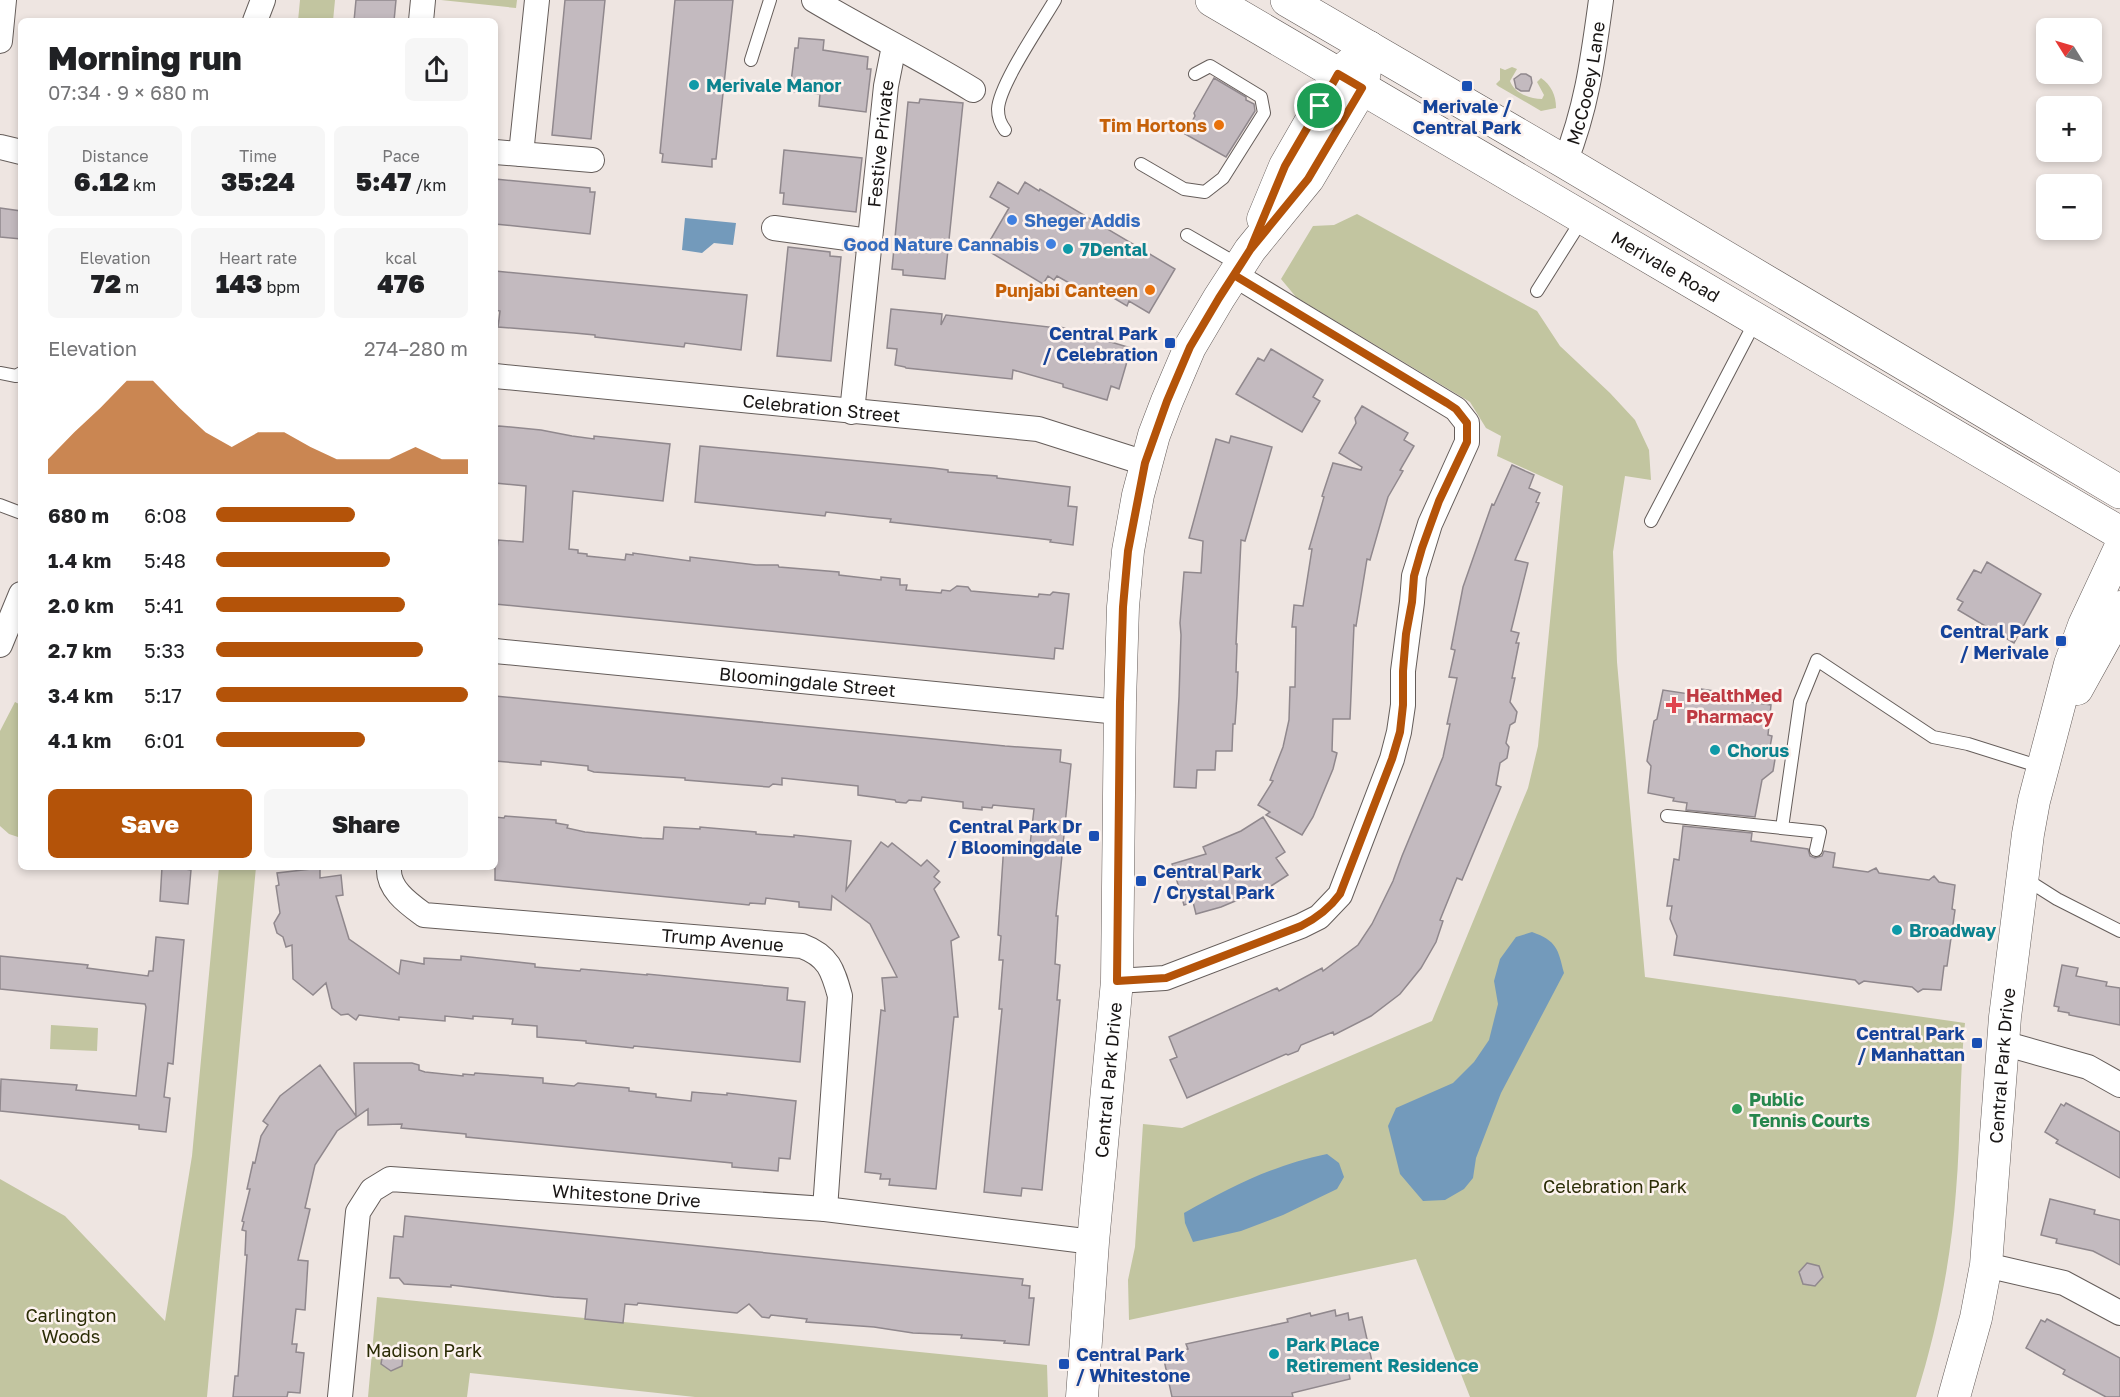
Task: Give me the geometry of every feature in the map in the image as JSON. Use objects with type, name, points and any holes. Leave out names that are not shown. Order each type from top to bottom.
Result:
[{"type":"main road","name":"Merivale Road","points":[[1212,0],[2120,533]]},
{"type":"main road","name":"Merivale Road","points":[[1287,0],[1565,162],[2120,492]]},
{"type":"street","points":[[0,41],[4,0]]},
{"type":"street","points":[[256,18],[263,0]]},
{"type":"street","points":[[421,18],[423,0]]},
{"type":"street","points":[[521,154],[537,0]]},
{"type":"street","points":[[814,0],[973,90]]},
{"type":"street","name":"McCooey Lane","points":[[1565,162],[1576,135],[1589,87],[1601,0]]},
{"type":"street","name":"Festive Private","points":[[852,412],[886,86],[894,46]]},
{"type":"street","name":"Central Park Drive","points":[[1082,1397],[1093,1242],[1117,981],[1119,712],[1124,579],[1132,524],[1145,463],[1167,401],[1190,347],[1242,264],[1285,166],[1350,81],[1369,47]]},
{"type":"street","points":[[0,147],[18,151]]},
{"type":"street","points":[[498,152],[592,160]]},
{"type":"street","points":[[774,228],[869,241]]},
{"type":"street","points":[[1117,981],[1166,978],[1301,926],[1319,917],[1340,894],[1392,759],[1400,732],[1406,634],[1414,576],[1439,501],[1467,442],[1467,423],[1456,409],[1242,264]]},
{"type":"street","name":"Celebration Street","points":[[498,376],[1038,429],[1145,463]]},
{"type":"street","name":"Central Park Drive","points":[[1954,1397],[1976,1318],[1986,1265],[2003,1043],[2028,834],[2042,768],[2070,664],[2084,625],[2120,548]]},
{"type":"street","points":[[0,645],[18,601]]},
{"type":"street","name":"Central Park Drive","points":[[2052,734],[2120,607]]},
{"type":"street","name":"Bloomingdale Street","points":[[498,651],[1119,712]]},
{"type":"street","name":"Trump Avenue","points":[[389,870],[388,874],[402,899],[424,915],[802,946],[816,951],[832,968],[840,996],[825,1209]]},
{"type":"street","points":[[2003,1043],[2088,1067],[2120,1085]]},
{"type":"street","name":"Whitestone Drive","points":[[340,1397],[358,1212],[372,1190],[390,1179],[825,1209],[1093,1242]]},
{"type":"street","points":[[1986,1265],[2064,1283],[2120,1313]]},
{"type":"lane","points":[[751,60],[770,0]]},
{"type":"lane","points":[[1005,130],[999,122],[998,107],[1003,88],[1055,0]]},
{"type":"lane","points":[[1141,164],[1184,189],[1205,192],[1223,178],[1264,113],[1261,97],[1210,66],[1195,74]]},
{"type":"lane","points":[[1537,291],[1584,217]]},
{"type":"lane","points":[[1187,235],[1242,264]]},
{"type":"lane","points":[[1651,521],[1757,319]]},
{"type":"lane","points":[[0,373],[18,375]]},
{"type":"lane","points":[[0,505],[18,512]]},
{"type":"lane","points":[[1782,828],[1800,702],[1817,660],[1933,737],[1968,744],[2042,768]]},
{"type":"lane","points":[[1667,816],[1820,832],[1816,850]]},
{"type":"lane","points":[[1694,833],[1696,819]]},
{"type":"lane","points":[[2022,877],[2057,899],[2120,931]]},
{"type":"green space","points":[[300,0],[335,0],[333,18],[298,18]]},
{"type":"green space","points":[[441,0],[517,0],[516,8]]},
{"type":"green space","points":[[1512,67],[1517,69],[1510,81],[1515,89],[1532,98],[1542,99],[1544,95],[1537,82],[1541,78],[1552,91],[1556,108],[1541,111],[1498,86],[1496,84],[1500,80],[1500,68],[1505,70]]},
{"type":"green space","name":"Celebration Park","points":[[1357,214],[1537,311],[1560,346],[1635,420],[1649,450],[1651,480],[1625,476],[1613,552],[1617,662],[1645,977],[1965,1023],[1958,1170],[1951,1243],[1937,1321],[1916,1397],[1470,1397],[1416,1259],[1129,1320],[1128,1280],[1135,1247],[1143,1124],[1182,1128],[1432,1021],[1528,788],[1538,746],[1563,486],[1497,456],[1501,436],[1486,428],[1470,402],[1296,297],[1281,279],[1313,226],[1334,225]]},
{"type":"green space","points":[[15,702],[18,704],[18,837],[9,834],[0,826],[0,731]]},
{"type":"green space","name":"Carlington Woods","points":[[219,870],[256,870],[207,1397],[0,1397],[0,1179],[65,1216],[165,1321],[192,1156]]},
{"type":"green space","points":[[51,1025],[98,1028],[97,1051],[50,1049]]},
{"type":"green space","name":"Madison Park","points":[[377,1297],[1047,1365],[1048,1397],[695,1397],[470,1373],[467,1397],[368,1397]]},
{"type":"water","points":[[685,218],[736,223],[733,245],[714,243],[702,253],[682,250]]},
{"type":"water","points":[[1532,932],[1552,943],[1560,958],[1564,973],[1501,1093],[1476,1158],[1473,1178],[1464,1189],[1445,1200],[1423,1201],[1400,1174],[1388,1126],[1396,1108],[1453,1083],[1474,1062],[1489,1040],[1498,1004],[1494,981],[1500,959],[1516,937]]},
{"type":"water","points":[[1327,1154],[1339,1163],[1344,1177],[1337,1189],[1283,1215],[1241,1231],[1193,1242],[1185,1223],[1184,1213],[1253,1178],[1288,1164]]},
{"type":"building","points":[[356,0],[396,0],[394,18],[354,18]]},
{"type":"building","points":[[565,0],[605,0],[591,139],[552,135]]},
{"type":"building","name":"Merivale Manor","points":[[675,0],[733,0],[716,159],[712,159],[712,167],[662,162],[663,154],[660,153]]},
{"type":"building","points":[[799,38],[824,40],[823,50],[868,57],[867,69],[871,69],[866,112],[819,106],[820,94],[790,91],[795,48],[798,48]]},
{"type":"building","points":[[1521,74],[1531,77],[1532,83],[1529,91],[1516,88],[1514,79]]},
{"type":"building","name":"Tim Hortons","points":[[1214,78],[1254,104],[1255,111],[1226,157],[1185,134]]},
{"type":"building","points":[[920,99],[963,103],[945,279],[903,275],[903,270],[892,269],[908,102],[919,103]]},
{"type":"building","points":[[784,150],[862,158],[856,212],[783,204],[784,193],[780,193]]},
{"type":"building","points":[[498,179],[590,188],[590,192],[595,192],[590,234],[498,224]]},
{"type":"building","points":[[998,182],[1018,194],[1025,182],[1039,191],[1040,189],[1175,269],[1149,313],[1129,301],[1127,306],[1107,294],[1104,298],[1087,289],[1085,292],[1057,276],[1054,280],[1048,276],[1043,284],[985,249],[1009,208],[990,197]]},
{"type":"building","points":[[0,208],[18,211],[18,239],[0,237]]},
{"type":"building","points":[[788,247],[830,252],[830,256],[841,257],[831,361],[777,356]]},
{"type":"building","points":[[498,271],[747,295],[741,350],[685,343],[684,347],[595,337],[595,335],[498,327],[500,311],[498,311]]},
{"type":"building","points":[[891,309],[942,314],[941,325],[946,315],[1057,328],[1057,326],[1131,348],[1119,389],[1111,386],[1107,400],[1063,387],[1063,384],[1013,370],[1012,379],[906,368],[895,365],[897,349],[887,348]]},
{"type":"building","points":[[1271,349],[1323,380],[1313,397],[1320,401],[1302,432],[1236,394],[1258,358],[1264,361]]},
{"type":"building","points":[[1362,406],[1408,433],[1404,440],[1414,446],[1388,497],[1370,560],[1367,559],[1356,626],[1354,625],[1350,719],[1333,719],[1332,751],[1337,753],[1333,769],[1313,817],[1302,835],[1266,815],[1270,812],[1258,805],[1273,781],[1270,780],[1283,747],[1289,720],[1290,687],[1295,687],[1296,627],[1292,627],[1294,605],[1303,606],[1312,549],[1309,549],[1324,497],[1322,496],[1333,463],[1361,470],[1362,467],[1339,453],[1356,423],[1355,418]]},
{"type":"building","points":[[498,426],[541,430],[594,439],[594,436],[670,444],[663,501],[573,491],[569,549],[578,550],[578,553],[625,560],[626,554],[633,555],[633,553],[690,561],[690,557],[756,565],[778,565],[779,567],[839,572],[839,575],[881,580],[881,577],[900,579],[900,585],[907,585],[906,590],[941,593],[942,590],[950,591],[957,586],[968,587],[971,591],[1038,597],[1039,594],[1050,595],[1053,592],[1069,594],[1063,649],[1055,648],[1054,659],[498,604],[498,540],[523,542],[526,486],[498,483]]},
{"type":"building","points":[[1231,436],[1272,447],[1245,541],[1241,540],[1236,644],[1236,672],[1238,672],[1232,751],[1216,751],[1215,770],[1197,770],[1196,788],[1174,787],[1184,572],[1201,573],[1203,541],[1189,538],[1216,439],[1229,443]]},
{"type":"building","points":[[700,446],[933,468],[948,470],[948,472],[997,476],[997,478],[1070,487],[1068,506],[1077,507],[1073,545],[1050,542],[1051,540],[890,522],[891,519],[826,512],[825,516],[695,502]]},
{"type":"building","points":[[1512,465],[1534,475],[1529,488],[1540,493],[1536,502],[1539,503],[1515,560],[1528,563],[1511,631],[1519,633],[1512,678],[1515,678],[1510,702],[1517,712],[1515,722],[1510,725],[1506,743],[1509,747],[1507,758],[1500,763],[1496,785],[1501,787],[1462,880],[1457,878],[1440,920],[1443,921],[1436,942],[1421,968],[1400,994],[1371,1016],[1334,1035],[1333,1032],[1301,1045],[1298,1051],[1286,1054],[1187,1098],[1170,1060],[1177,1057],[1169,1037],[1277,988],[1279,991],[1322,968],[1323,971],[1358,945],[1372,924],[1393,881],[1443,757],[1450,724],[1447,724],[1457,678],[1449,677],[1455,650],[1451,649],[1463,587],[1492,504],[1494,505]]},
{"type":"building","points":[[1987,562],[2041,594],[2014,643],[1958,610],[1963,602],[1957,599],[1974,570],[1981,573]]},
{"type":"building","name":"Chorus","points":[[1701,689],[1734,694],[1745,701],[1771,705],[1768,735],[1772,736],[1770,747],[1777,748],[1773,771],[1762,780],[1755,817],[1686,810],[1687,803],[1648,793],[1651,766],[1647,761],[1654,721],[1657,719],[1663,690],[1689,694],[1689,690],[1698,692]]},
{"type":"building","points":[[498,696],[1061,750],[1060,762],[1071,764],[1056,916],[1058,916],[1055,964],[1060,965],[1057,1000],[1060,1000],[1042,1190],[1022,1188],[1021,1196],[984,1192],[1002,1009],[999,1009],[1003,960],[999,960],[1001,936],[998,935],[1004,843],[1030,845],[1034,809],[993,805],[992,808],[982,807],[982,810],[963,808],[963,802],[922,797],[921,801],[896,802],[858,795],[858,786],[782,778],[782,785],[773,784],[769,787],[594,772],[588,770],[588,766],[541,761],[541,765],[498,761]]},
{"type":"building","points":[[505,816],[556,820],[556,823],[568,825],[567,828],[585,832],[642,838],[663,839],[664,827],[700,829],[700,827],[756,832],[756,834],[851,841],[846,890],[881,842],[888,847],[892,843],[921,866],[927,860],[939,871],[934,877],[940,882],[934,889],[959,937],[951,941],[958,1017],[954,1017],[936,1189],[889,1185],[890,1179],[880,1179],[881,1174],[865,1172],[881,1010],[885,1011],[882,978],[897,977],[870,924],[832,896],[831,910],[799,907],[799,902],[766,898],[765,904],[750,903],[749,905],[495,880],[495,870],[498,870],[498,817]]},
{"type":"building","points":[[1263,817],[1285,852],[1276,858],[1288,875],[1271,886],[1221,907],[1196,914],[1193,902],[1184,905],[1172,864],[1206,854],[1203,847],[1241,831]]},
{"type":"building","points":[[1683,826],[1752,833],[1751,841],[1808,849],[1810,856],[1815,858],[1822,856],[1824,851],[1835,853],[1833,867],[1868,872],[1876,868],[1879,873],[1929,880],[1934,876],[1939,882],[1955,885],[1952,909],[1955,910],[1941,990],[1923,989],[1918,992],[1912,987],[1864,981],[1859,984],[1855,980],[1674,955],[1677,936],[1670,919],[1672,906],[1667,906],[1674,859],[1679,860]]},
{"type":"building","points":[[162,870],[191,870],[188,904],[160,901]]},
{"type":"building","points":[[320,870],[320,878],[341,875],[343,895],[336,896],[349,939],[399,974],[401,960],[424,964],[424,958],[461,960],[461,956],[535,964],[535,967],[647,974],[788,988],[787,1000],[805,1002],[800,1062],[634,1046],[633,1048],[537,1037],[537,1026],[512,1024],[513,1019],[445,1016],[445,1021],[399,1017],[399,1020],[359,1015],[356,1020],[348,1014],[341,1015],[332,1008],[326,983],[313,995],[293,979],[292,945],[286,947],[274,923],[280,913],[276,886],[279,885],[277,873]]},
{"type":"building","points":[[156,937],[184,940],[173,1064],[168,1063],[164,1097],[170,1098],[166,1132],[139,1129],[139,1125],[0,1111],[1,1079],[77,1085],[76,1090],[136,1096],[146,1007],[145,1004],[0,989],[0,956],[88,965],[87,968],[148,976],[149,971],[153,971]]},
{"type":"building","points":[[2062,965],[2078,968],[2076,976],[2107,982],[2106,986],[2120,988],[2120,1025],[2058,1011],[2059,1007],[2054,1006]]},
{"type":"building","points":[[354,1063],[412,1063],[419,1065],[419,1070],[425,1072],[463,1076],[463,1074],[474,1075],[475,1073],[543,1078],[543,1083],[574,1086],[578,1083],[629,1088],[629,1091],[656,1094],[656,1097],[691,1101],[692,1092],[727,1095],[727,1093],[796,1101],[790,1159],[779,1158],[778,1171],[732,1167],[732,1163],[466,1137],[466,1134],[401,1128],[402,1124],[368,1125],[368,1109],[337,1131],[315,1165],[305,1208],[310,1209],[298,1260],[308,1261],[305,1310],[296,1309],[292,1344],[297,1344],[296,1352],[304,1353],[300,1393],[288,1392],[287,1397],[233,1397],[235,1376],[238,1376],[247,1255],[245,1255],[246,1231],[242,1230],[244,1222],[242,1221],[250,1189],[247,1189],[253,1162],[255,1163],[261,1136],[268,1125],[263,1121],[280,1096],[320,1065],[356,1116]]},
{"type":"building","points":[[2066,1103],[2120,1132],[2120,1178],[2056,1143],[2058,1140],[2045,1132],[2061,1104],[2064,1106]]},
{"type":"building","points":[[2050,1199],[2095,1210],[2094,1214],[2120,1220],[2120,1265],[2093,1251],[2056,1243],[2057,1239],[2041,1235]]},
{"type":"building","points":[[405,1216],[1023,1279],[1022,1285],[1030,1286],[1029,1298],[1034,1298],[1029,1345],[961,1338],[962,1335],[913,1333],[874,1327],[806,1322],[807,1319],[771,1315],[769,1318],[762,1317],[749,1304],[737,1313],[638,1303],[637,1305],[625,1304],[623,1323],[585,1319],[587,1299],[451,1285],[451,1287],[404,1284],[399,1278],[390,1278],[394,1236],[403,1237]]},
{"type":"building","points":[[1807,1263],[1819,1266],[1823,1277],[1815,1286],[1803,1284],[1799,1272]]},
{"type":"building","name":"Park Place Retirement Residence","points":[[1335,1310],[1336,1316],[1348,1313],[1349,1320],[1362,1317],[1373,1366],[1349,1373],[1350,1379],[1292,1393],[1293,1397],[1172,1397],[1164,1360],[1178,1357],[1177,1352],[1188,1349],[1186,1344],[1288,1322],[1287,1319],[1310,1313],[1311,1316]]},
{"type":"building","points":[[2047,1319],[2120,1358],[2120,1397],[2106,1397],[2063,1374],[2065,1370],[2026,1348],[2041,1320],[2045,1322]]},
{"type":"building","points":[[394,1348],[403,1355],[402,1366],[391,1371],[381,1364],[383,1352]]},
{"type":"place","name":"Merivale Manor","points":[[694,85]]},
{"type":"place","name":"Merivale / Central Park","points":[[1467,86]]},
{"type":"place","name":"Tim Hortons","points":[[1219,125]]},
{"type":"place","name":"Sheger Addis","points":[[1012,220]]},
{"type":"place","name":"Good Nature Cannabis","points":[[1051,244]]},
{"type":"place","name":"7Dental","points":[[1068,249]]},
{"type":"place","name":"Punjabi Canteen","points":[[1150,290]]},
{"type":"place","name":"Central Park / Celebration","points":[[1170,343]]},
{"type":"place","name":"Central Park / Merivale","points":[[2061,641]]},
{"type":"place","name":"HealthMed Pharmacy","points":[[1674,705]]},
{"type":"place","name":"Chorus","points":[[1715,750]]},
{"type":"place","name":"Central Park Dr / Bloomingdale","points":[[1094,836]]},
{"type":"place","name":"Central Park / Crystal Park","points":[[1141,881]]},
{"type":"place","name":"Broadway","points":[[1897,930]]},
{"type":"place","name":"Central Park / Manhattan","points":[[1977,1043]]},
{"type":"place","name":"Public Tennis Courts","points":[[1737,1109]]},
{"type":"place","name":"Park Place Retirement Residence","points":[[1274,1354]]},
{"type":"place","name":"Central Park / Whitestone","points":[[1064,1364]]},
{"type":"route","points":[[1320,106],[1285,166],[1250,250],[1219,298],[1190,347],[1167,401],[1145,463],[1124,579],[1120,702],[1117,981],[1166,978],[1319,917],[1340,894],[1392,759],[1400,732],[1406,634],[1414,576],[1439,501],[1463,454],[1467,442],[1467,423],[1456,409],[1447,403],[1234,275],[1250,250],[1308,179],[1362,88],[1338,74],[1320,106]]}]
